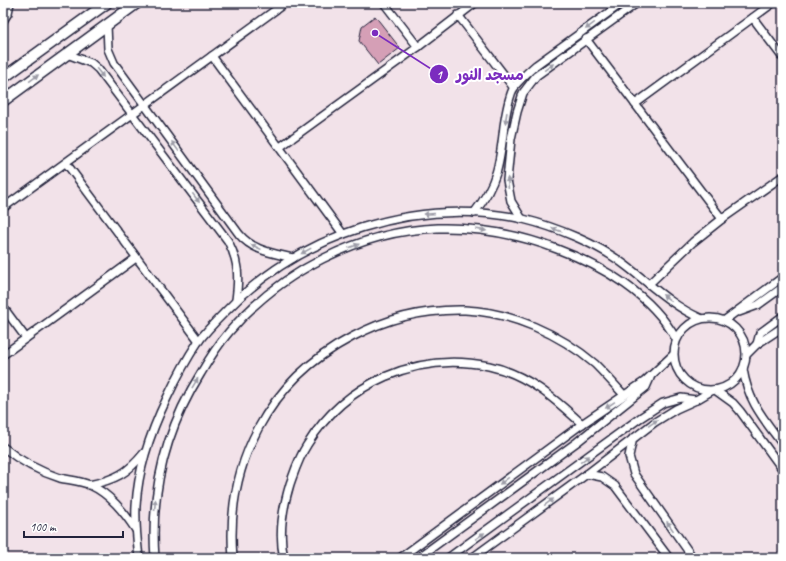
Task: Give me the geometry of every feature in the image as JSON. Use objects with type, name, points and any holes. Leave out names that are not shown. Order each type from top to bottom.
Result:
[{"type":"street","points":[[3,21],[8,13],[10,3]]},
{"type":"street","points":[[3,78],[106,3]]},
{"type":"street","points":[[3,101],[137,3]]},
{"type":"street","points":[[3,208],[285,3]]},
{"type":"street","points":[[384,3],[418,47]]},
{"type":"street","points":[[280,147],[418,47],[474,3]]},
{"type":"street","points":[[474,212],[488,194],[497,172],[506,114],[514,88],[536,65],[622,3]]},
{"type":"street","points":[[522,219],[511,200],[507,180],[511,139],[520,100],[527,86],[536,76],[637,3]]},
{"type":"street","points":[[636,104],[773,3]]},
{"type":"street","points":[[458,15],[514,88]]},
{"type":"street","points":[[753,18],[783,58]]},
{"type":"street","points":[[107,25],[107,41],[111,57],[244,240],[257,248],[293,258]]},
{"type":"street","points":[[586,40],[722,219]]},
{"type":"street","points":[[67,54],[91,63],[98,69],[228,241],[237,262],[238,274],[236,300]]},
{"type":"street","points":[[212,56],[343,234]]},
{"type":"street","points":[[66,163],[199,341]]},
{"type":"street","points":[[649,284],[693,242],[722,219],[783,176]]},
{"type":"street","points":[[139,558],[136,530],[136,504],[140,475],[158,417],[170,392],[199,341],[236,300],[262,278],[313,247],[343,234],[368,225],[396,218],[426,214],[474,212],[522,219],[571,235],[598,248],[623,263],[679,308],[700,318]]},
{"type":"street","points":[[155,558],[155,504],[162,463],[174,423],[193,386],[228,333],[246,314],[286,281],[330,256],[379,238],[407,232],[438,228],[474,229],[518,237],[569,253],[616,278],[638,294],[658,312],[676,339]]},
{"type":"street","points":[[3,355],[136,258]]},
{"type":"street","points":[[725,320],[783,277]]},
{"type":"street","points":[[735,312],[741,312],[758,306],[783,287]]},
{"type":"street","points":[[3,307],[26,338]]},
{"type":"street","points":[[233,558],[232,527],[237,491],[248,452],[264,418],[282,392],[303,370],[327,352],[370,328],[393,319],[442,310],[467,310],[506,317],[543,331],[578,351],[608,377],[624,395]]},
{"type":"street","points":[[758,344],[760,333],[783,316]]},
{"type":"street","points":[[472,558],[655,422],[714,390],[729,385],[735,381],[743,369],[747,354],[746,346],[741,334],[732,324],[725,320],[708,317],[700,318],[686,326],[676,339],[673,355],[679,374],[694,386],[714,390],[733,403],[783,470]]},
{"type":"street","points":[[747,354],[758,344],[783,327]]},
{"type":"street","points":[[400,558],[582,424],[624,395],[652,374],[673,355]]},
{"type":"street","points":[[284,558],[281,532],[283,510],[296,466],[306,446],[320,426],[336,409],[379,379],[406,368],[435,362],[464,362],[490,366],[514,373],[536,385],[557,401],[582,424]]},
{"type":"street","points":[[743,369],[745,384],[750,398],[783,445]]},
{"type":"street","points":[[418,558],[577,442],[646,387],[652,374]]},
{"type":"street","points":[[448,558],[640,418],[663,404],[681,398],[696,400]]},
{"type":"street","points":[[633,437],[629,456],[630,465],[634,474],[693,558]]},
{"type":"street","points":[[3,447],[17,458],[37,470],[89,485],[105,494],[117,505],[136,530]]},
{"type":"street","points":[[89,485],[108,481],[123,474],[136,463],[147,450]]},
{"type":"street","points":[[587,474],[602,477],[615,486],[669,558]]},
{"type":"building","points":[[375,16],[400,48],[378,65],[359,41],[362,26]]},
{"type":"place","name":"مسجد النور","points":[[375,33]]}]
